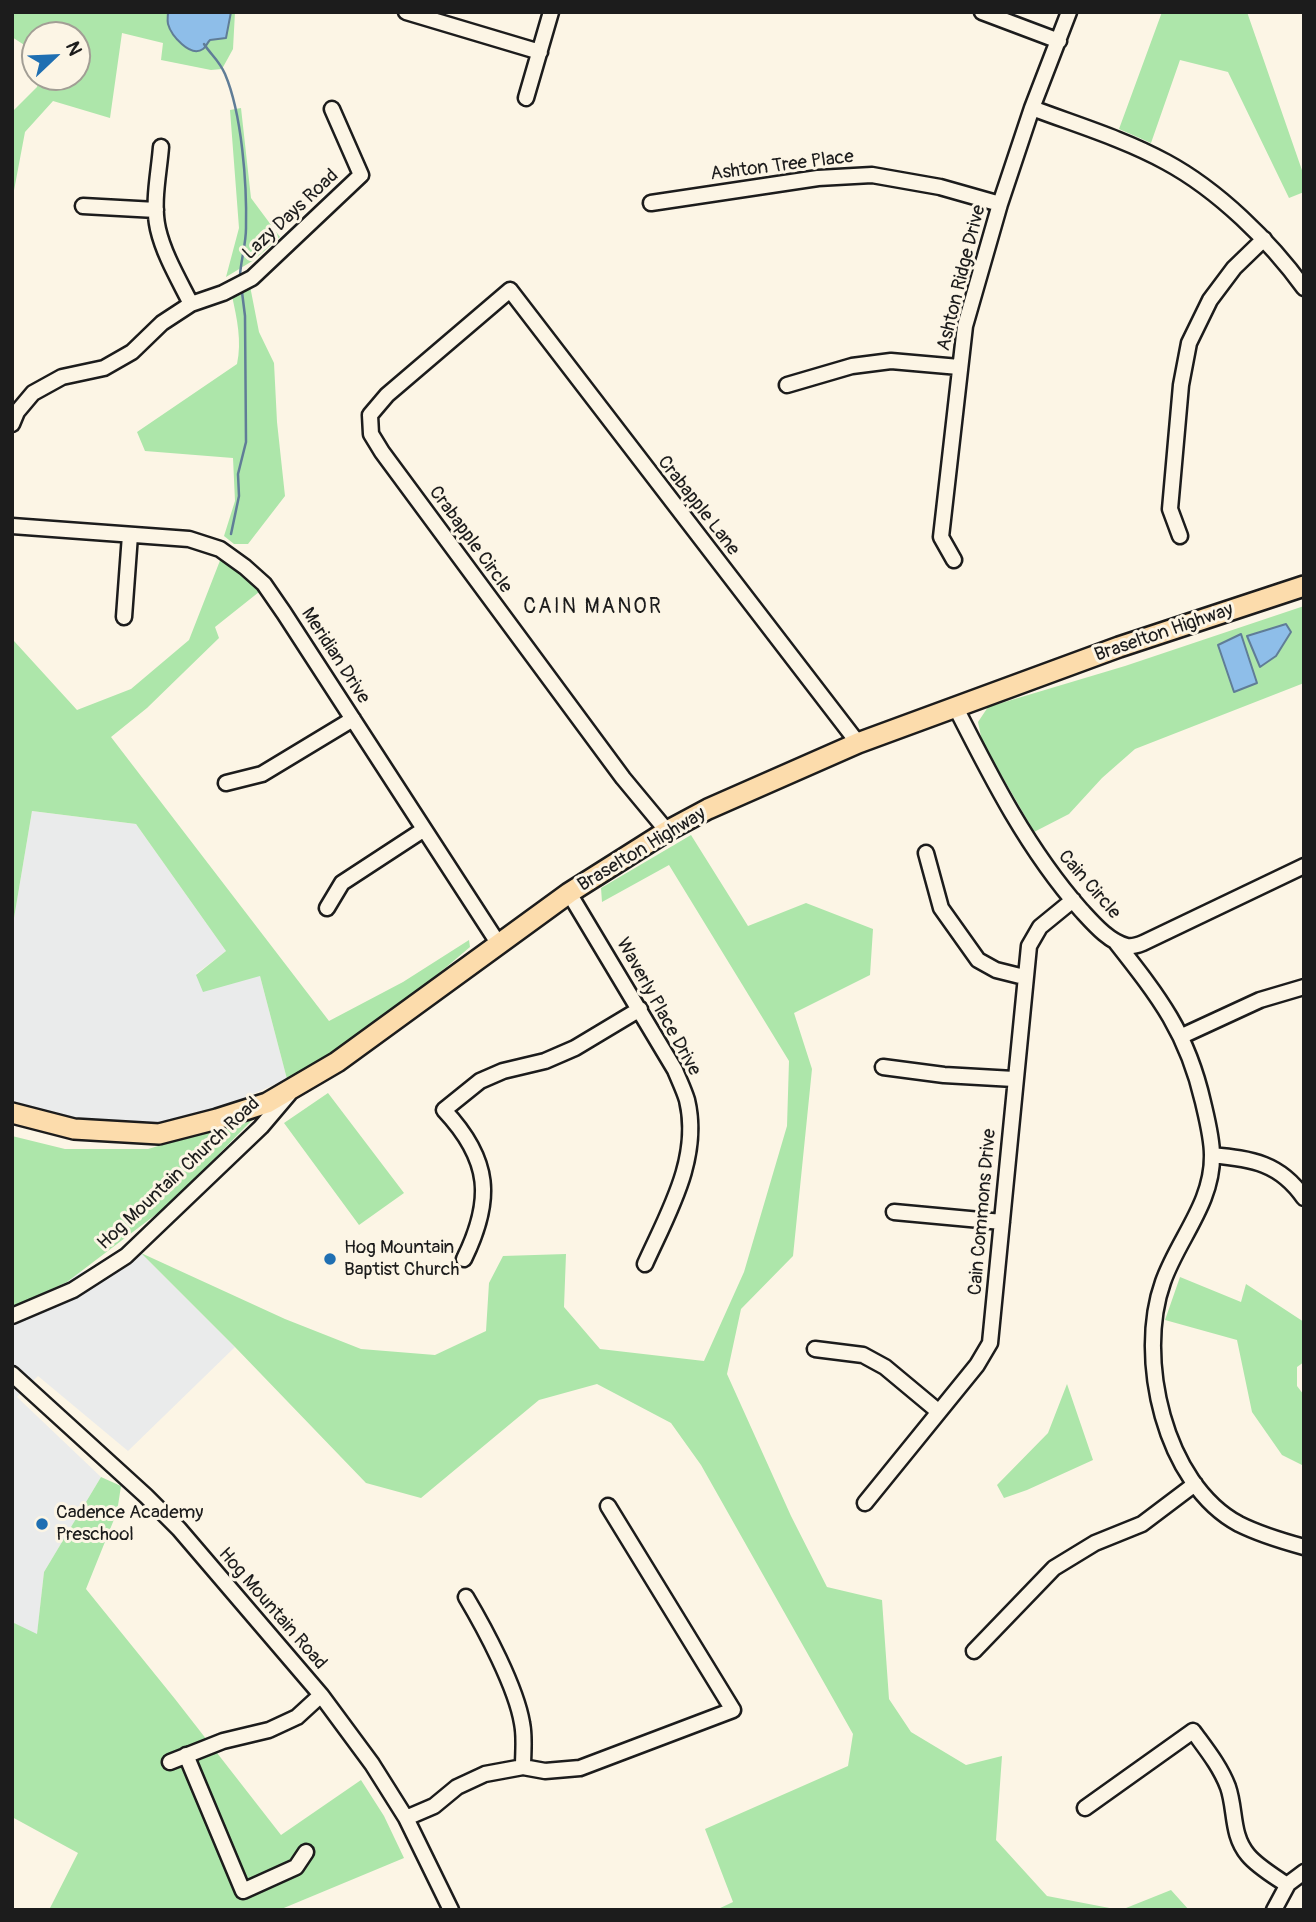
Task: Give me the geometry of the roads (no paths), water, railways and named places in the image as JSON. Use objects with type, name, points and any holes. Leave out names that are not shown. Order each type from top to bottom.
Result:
[{"type":"main road","name":"Braselton Highway","points":[[12,1114],[74,1129],[159,1134],[248,1110],[292,1090],[337,1062],[569,892],[667,831],[767,782],[858,743],[1119,647],[1304,586]]},
{"type":"street","points":[[406,12],[540,52]]},
{"type":"street","points":[[526,98],[551,12]]},
{"type":"street","points":[[982,12],[1059,41]]},
{"type":"street","name":"Ashton Ridge Drive","points":[[954,560],[941,537],[965,326],[1000,204],[1032,108],[1069,12]]},
{"type":"street","points":[[1032,108],[1125,143],[1168,163],[1208,190],[1264,239],[1302,283]]},
{"type":"street","name":"Lazy Days Road","points":[[12,424],[17,412],[33,393],[62,377],[104,368],[132,352],[162,323],[191,304],[223,293],[252,278],[361,175],[332,109]]},
{"type":"street","points":[[161,147],[157,227],[162,244],[191,304]]},
{"type":"street","name":"Ashton Tree Place","points":[[651,203],[818,178],[872,175],[940,187],[1000,204]]},
{"type":"street","points":[[83,206],[156,209]]},
{"type":"street","points":[[1180,537],[1170,509],[1181,385],[1189,343],[1210,300],[1234,268],[1264,239]]},
{"type":"street","name":"Crabapple Lane","points":[[510,290],[858,743]]},
{"type":"street","name":"Crabapple Circle","points":[[510,290],[387,396],[370,415],[371,434],[615,768],[667,831]]},
{"type":"street","points":[[787,385],[852,366],[891,361],[959,367]]},
{"type":"street","points":[[12,526],[130,535],[124,617]]},
{"type":"street","name":"Meridian Drive","points":[[130,535],[189,539],[220,549],[264,584],[498,943]]},
{"type":"street","name":"Cain Circle","points":[[957,708],[990,775],[1055,881],[1096,926],[1115,941],[1130,947],[1143,943],[1304,866]]},
{"type":"street","points":[[226,783],[262,774],[353,719]]},
{"type":"street","points":[[327,908],[342,883],[423,830]]},
{"type":"street","points":[[926,853],[941,908],[978,960],[996,970],[1024,977]]},
{"type":"street","name":"Waverly Place Drive","points":[[569,892],[675,1070],[687,1099],[691,1130],[688,1161],[645,1264]]},
{"type":"street","name":"Cain Commons Drive","points":[[865,1503],[977,1365],[990,1343],[1029,946],[1040,927],[1073,900]]},
{"type":"street","points":[[1115,941],[1162,1001],[1182,1037],[1196,1073],[1208,1121],[1212,1155],[1207,1189],[1162,1284],[1154,1321],[1154,1350],[1163,1419],[1172,1448],[1195,1484],[1217,1508],[1238,1523],[1304,1547]]},
{"type":"street","points":[[1182,1037],[1260,1000],[1304,987]]},
{"type":"street","points":[[464,1259],[477,1232],[484,1205],[483,1184],[479,1163],[470,1142],[444,1110],[480,1081],[503,1071],[545,1061],[575,1048],[640,1009]]},
{"type":"street","points":[[883,1067],[1014,1080]]},
{"type":"street","name":"Hog Mountain Church Road","points":[[12,1316],[74,1290],[126,1256],[261,1127],[292,1090]]},
{"type":"street","points":[[1212,1155],[1250,1159],[1268,1166],[1285,1177],[1304,1198]]},
{"type":"street","points":[[894,1212],[1002,1222]]},
{"type":"street","points":[[815,1349],[863,1355],[885,1367],[939,1412]]},
{"type":"street","name":"Hog Mountain Road","points":[[12,1374],[146,1496],[178,1529],[321,1695],[372,1763],[406,1818],[451,1910]]},
{"type":"street","points":[[974,1651],[1054,1567],[1095,1544],[1142,1524],[1195,1484]]},
{"type":"street","points":[[406,1818],[434,1805],[457,1787],[485,1774],[523,1767],[545,1771],[580,1768],[733,1710],[608,1506]]},
{"type":"street","points":[[466,1597],[503,1670],[519,1709],[524,1738],[523,1767]]},
{"type":"street","points":[[170,1762],[223,1741],[269,1730],[297,1717],[321,1695]]},
{"type":"street","points":[[1085,1808],[1193,1731],[1223,1775],[1229,1791],[1235,1832],[1247,1855],[1287,1885]]},
{"type":"street","points":[[186,1755],[243,1891],[296,1867],[306,1852]]},
{"type":"street","points":[[1274,1910],[1287,1885],[1304,1872]]},
{"type":"water","points":[[168,12],[231,12],[226,38],[210,40],[198,51],[187,48],[173,34],[168,24]]},
{"type":"water","points":[[1286,624],[1291,632],[1276,656],[1260,667],[1247,636]]},
{"type":"water","points":[[1241,634],[1257,683],[1234,692],[1218,645]]},
{"type":"waterway","points":[[204,44],[225,74],[236,109],[246,210],[246,234],[240,275]]},
{"type":"waterway","points":[[231,534],[239,496],[238,474],[246,442],[245,316],[242,292]]},
{"type":"place","name":"Hog Mountain Baptist Church","points":[[330,1259]]},
{"type":"place","name":"Cadence Academy Preschool","points":[[42,1524]]},
{"type":"district","name":"CAIN MANOR","points":[[593,608]]}]
